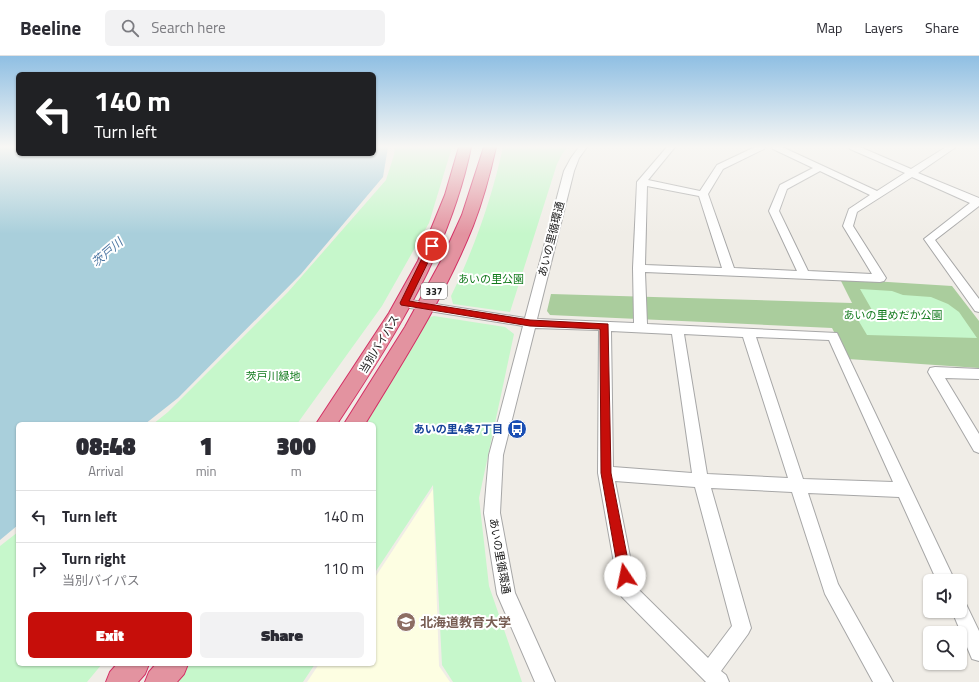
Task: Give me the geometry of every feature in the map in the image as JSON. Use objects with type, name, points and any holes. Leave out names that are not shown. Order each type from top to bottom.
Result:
[{"type":"highway","name":"当別バイパス","points":[[327,422],[370,361],[404,303],[438,234],[451,201],[457,176]]},
{"type":"highway","name":"当別バイパス","points":[[355,422],[391,367],[426,307],[462,235],[482,176]]},
{"type":"highway","points":[[120,682],[133,666]]},
{"type":"highway","points":[[159,682],[172,666]]},
{"type":"street","name":"あいの里循環通","points":[[545,682],[506,594],[492,514],[496,455],[568,176]]},
{"type":"street","points":[[641,327],[639,313],[639,268],[642,182],[647,176]]},
{"type":"street","points":[[703,194],[714,176]]},
{"type":"street","points":[[804,275],[774,211],[783,188],[805,176]]},
{"type":"street","points":[[837,176],[877,195]]},
{"type":"street","points":[[639,268],[880,278],[848,226],[853,211],[907,176]]},
{"type":"street","points":[[919,176],[979,202],[929,240],[979,308]]},
{"type":"street","points":[[642,182],[703,194]]},
{"type":"street","points":[[703,194],[729,272]]},
{"type":"street","points":[[404,303],[530,323],[833,336],[943,574]]},
{"type":"street","points":[[604,326],[606,473],[628,591],[714,677],[742,628],[701,481],[677,329]]},
{"type":"street","points":[[748,332],[831,588],[883,682]]},
{"type":"street","points":[[979,374],[935,372],[979,447]]},
{"type":"street","points":[[606,473],[701,481],[904,490]]},
{"type":"street","points":[[964,618],[979,652]]},
{"type":"shaded area","name":"北海道教育大学","points":[[433,489],[439,666],[450,682],[307,682],[318,666],[376,666],[376,576]]},
{"type":"green space","name":"茨戸川緑地","points":[[387,176],[443,176],[429,223],[382,306],[298,422],[156,422],[168,412],[288,292],[386,180]]},
{"type":"green space","name":"あいの里公園","points":[[496,176],[553,176],[510,312],[453,304],[451,296],[482,223]]},
{"type":"green space","points":[[840,279],[952,286],[979,321],[979,368],[848,359],[832,328],[550,315],[547,311],[551,294],[852,303]]},
{"type":"green space","name":"あいの里めだか公園","points":[[860,289],[892,291],[903,295],[931,297],[948,304],[959,312],[977,338],[867,335],[854,313],[872,310]]},
{"type":"green space","points":[[434,316],[505,327],[514,334],[479,498],[489,586],[522,682],[453,682],[442,665],[433,485],[376,571],[376,422],[367,422],[428,318]]},
{"type":"green space","points":[[16,534],[16,666],[100,666],[87,682],[0,682],[0,546]]},
{"type":"green space","points":[[186,666],[314,666],[303,682],[174,682]]},
{"type":"water","name":"茨戸川","points":[[0,176],[383,176],[301,274],[178,398],[148,422],[16,422],[16,527],[0,540]]},
{"type":"place","name":"あいの里4条7丁目","points":[[517,429]]},
{"type":"place","name":"北海道教育大学","points":[[406,622]]},
{"type":"route","points":[[432,246],[404,303],[530,323],[604,326],[606,473],[625,576]]}]
